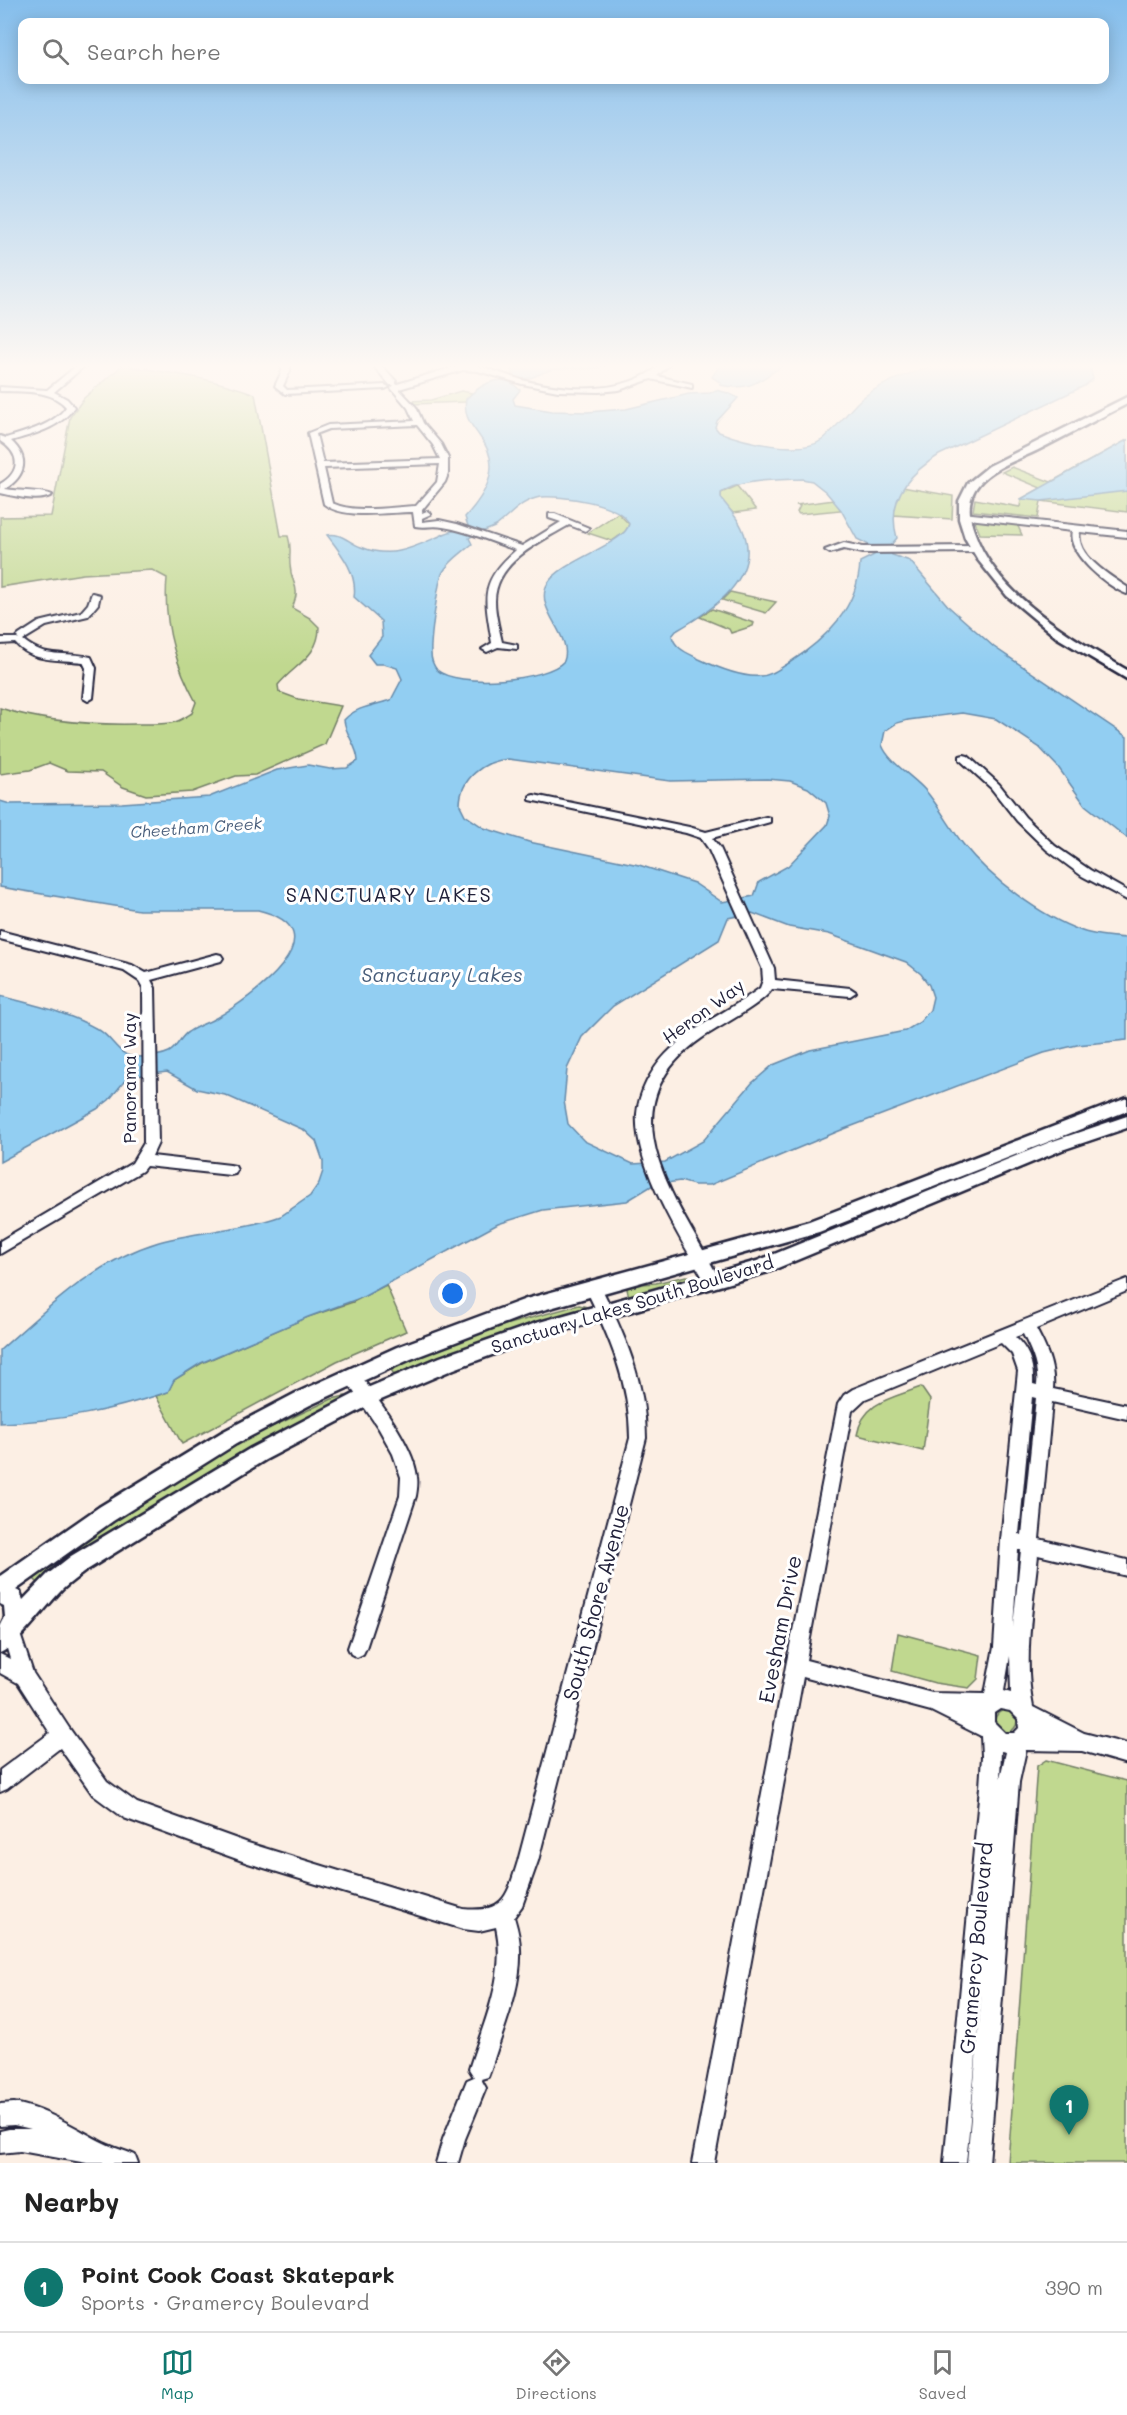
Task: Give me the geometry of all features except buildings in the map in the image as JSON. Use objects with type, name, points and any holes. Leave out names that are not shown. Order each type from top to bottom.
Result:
[{"type":"street","points":[[0,489],[12,481],[19,471],[18,464]]},
{"type":"street","points":[[371,464],[320,466],[328,504],[331,507],[346,510],[420,513]]},
{"type":"street","points":[[444,464],[441,482],[420,513],[418,524],[421,526],[439,523],[457,527],[525,550]]},
{"type":"street","points":[[1003,464],[982,475],[965,495],[963,516],[976,549],[1024,606],[1045,623],[1127,675]]},
{"type":"street","points":[[0,489],[22,495],[48,495]]},
{"type":"street","points":[[552,516],[585,528]]},
{"type":"street","points":[[963,516],[1127,534]]},
{"type":"street","points":[[497,644],[490,600],[495,578],[504,566],[568,522]]},
{"type":"street","points":[[1077,528],[1075,542],[1079,550],[1110,579],[1127,591]]},
{"type":"street","points":[[863,550],[976,549]]},
{"type":"street","points":[[1005,585],[1061,627],[1127,666]]},
{"type":"street","points":[[0,640],[19,640],[40,624],[86,614],[93,606],[95,595]]},
{"type":"street","points":[[19,640],[27,651],[39,656],[87,659],[91,668],[88,698]]},
{"type":"street","points":[[487,649],[497,644],[514,647]]},
{"type":"street","points":[[964,758],[995,786],[1021,819],[1051,848],[1086,873],[1127,896]]},
{"type":"street","points":[[534,798],[689,830],[705,836],[766,820]]},
{"type":"street","name":"Heron Way","points":[[705,836],[714,848],[768,968],[768,984],[759,995],[680,1049],[658,1074],[649,1092],[644,1122],[655,1164],[663,1183],[713,1282]]},
{"type":"street","points":[[0,935],[128,968],[144,978],[217,958]]},
{"type":"street","name":"Panorama Way","points":[[0,1248],[127,1173],[144,1160],[151,1143],[149,988],[144,978]]},
{"type":"street","points":[[768,984],[852,991]]},
{"type":"street","name":"Sanctuary Lakes South Boulevard","points":[[0,1591],[106,1514],[174,1470],[264,1419],[351,1376],[486,1320],[592,1287],[700,1260],[854,1213],[1118,1107],[1125,1123],[1056,1146],[761,1267],[604,1310],[486,1348],[367,1397],[258,1454],[79,1563],[56,1581],[9,1632]]},
{"type":"street","points":[[144,1160],[230,1170]]},
{"type":"street","name":"Evesham Drive","points":[[703,2163],[841,1419],[847,1405],[860,1394],[1127,1285]]},
{"type":"street","name":"South Shore Avenue","points":[[503,1915],[518,1895],[528,1861],[638,1438],[639,1415],[635,1386],[604,1310],[592,1287]]},
{"type":"street","points":[[1021,1741],[1029,1728],[1018,1677],[1032,1545],[1044,1394],[1044,1363],[1026,1326]]},
{"type":"street","points":[[988,1731],[984,1714],[992,1702],[1004,1647],[1010,1540],[1026,1371],[1023,1358],[1004,1335]]},
{"type":"street","points":[[351,1376],[367,1397],[403,1460],[409,1477],[408,1496],[357,1648]]},
{"type":"street","points":[[1024,1389],[1127,1412]]},
{"type":"street","points":[[1010,1540],[1127,1568]]},
{"type":"street","points":[[0,1591],[12,1599],[16,1606],[9,1632],[25,1677],[100,1788],[131,1811],[248,1853],[463,1920],[487,1922],[503,1915],[510,1941],[510,1954],[478,2078],[447,2163]]},
{"type":"street","points":[[0,1663],[25,1677]]},
{"type":"street","points":[[795,1666],[932,1702],[988,1731],[1003,1742],[1082,1743],[1127,1754]]},
{"type":"street","points":[[932,1702],[1009,1701],[1025,1713],[1082,1743]]},
{"type":"street","name":"Gramercy Boulevard","points":[[955,2163],[990,1787],[992,1756],[988,1731]]},
{"type":"street","points":[[0,1782],[62,1734]]},
{"type":"street","name":"Gramercy Boulevard","points":[[978,2163],[1006,1810],[1009,1782],[1021,1741]]},
{"type":"street","points":[[0,2115],[15,2114],[34,2120],[85,2143],[104,2155]]},
{"type":"street","points":[[0,2142],[16,2138],[104,2155],[127,2163]]},
{"type":"green space","points":[[61,464],[268,464],[281,536],[288,536],[290,544],[291,572],[296,590],[292,608],[310,618],[319,627],[315,646],[278,685],[279,692],[298,699],[341,706],[325,744],[255,775],[236,776],[192,792],[146,795],[123,787],[101,772],[68,771],[49,763],[30,770],[0,774],[0,708],[34,717],[68,722],[166,724],[192,713],[196,702],[182,673],[172,642],[167,611],[167,578],[152,570],[83,574],[0,587],[0,517],[51,516]]},
{"type":"green space","points":[[1084,464],[1127,464],[1127,512],[1041,501],[1038,518],[973,511],[975,499],[1020,507],[1021,499],[1041,488],[1002,472],[1012,467],[1051,482]]},
{"type":"green space","points":[[737,486],[756,510],[733,513],[721,500],[721,493]]},
{"type":"green space","points":[[902,487],[953,496],[952,519],[893,515]]},
{"type":"green space","points":[[834,500],[841,510],[799,514],[797,512],[800,506],[796,505]]},
{"type":"green space","points":[[618,513],[629,524],[626,531],[612,541],[588,533]]},
{"type":"green space","points":[[981,520],[1016,522],[1022,535],[980,534],[975,522]]},
{"type":"green space","points":[[730,592],[776,602],[766,613],[722,600]]},
{"type":"green space","points":[[712,609],[754,623],[753,626],[731,633],[729,629],[700,617]]},
{"type":"green space","points":[[686,1276],[692,1277],[682,1284],[629,1297],[626,1285],[656,1283]]},
{"type":"green space","points":[[386,1285],[406,1331],[337,1361],[182,1444],[156,1396],[168,1392],[174,1380],[202,1363],[308,1317],[353,1302]]},
{"type":"green space","points":[[579,1305],[587,1307],[396,1378],[389,1366],[464,1336]]},
{"type":"green space","points":[[921,1387],[930,1400],[923,1451],[857,1435],[866,1415],[881,1402]]},
{"type":"green space","points":[[351,1397],[39,1584],[33,1578],[88,1536],[235,1444],[332,1399]]},
{"type":"green space","points":[[1035,1408],[1024,1526],[1023,1466],[1028,1432]]},
{"type":"green space","points":[[898,1633],[981,1655],[978,1679],[969,1688],[935,1683],[892,1671]]},
{"type":"green space","points":[[1002,1710],[1010,1710],[1017,1717],[1017,1725],[1010,1732],[1002,1732],[995,1725],[995,1717]]},
{"type":"green space","points":[[1046,1760],[1127,1781],[1127,2163],[1008,2163],[1037,1766]]},
{"type":"water","name":"Sanctuary Lakes","points":[[491,464],[926,464],[909,480],[897,500],[894,524],[897,538],[889,547],[892,555],[910,561],[949,607],[994,647],[1127,737],[1127,838],[1085,805],[1058,767],[1039,747],[996,719],[962,713],[908,720],[897,723],[885,731],[882,745],[890,758],[926,791],[974,857],[1001,883],[1049,916],[1082,931],[1127,938],[1127,1040],[1077,1045],[1044,1053],[839,1131],[710,1185],[694,1185],[680,1181],[653,1185],[627,1201],[543,1210],[498,1224],[363,1297],[308,1317],[201,1363],[174,1380],[168,1392],[86,1414],[0,1423],[0,1350],[55,1302],[93,1273],[136,1250],[174,1238],[266,1221],[281,1216],[310,1196],[319,1183],[323,1161],[316,1141],[304,1130],[225,1095],[197,1089],[167,1072],[128,1077],[109,1100],[97,1109],[0,1162],[0,996],[75,1018],[99,1030],[126,1055],[138,1057],[158,1055],[172,1050],[188,1032],[231,1009],[267,981],[282,965],[292,948],[293,933],[283,920],[258,910],[139,910],[0,887],[0,801],[10,804],[122,803],[209,797],[277,770],[308,765],[330,769],[347,768],[358,761],[344,720],[359,709],[391,700],[402,679],[397,668],[375,664],[368,655],[382,637],[381,621],[354,597],[355,588],[351,571],[327,535],[341,536],[372,551],[393,552],[461,529],[468,526],[465,517],[485,489]],"holes":[[[802,479],[812,481],[826,492],[841,510],[857,539],[873,547],[874,555],[860,562],[853,594],[838,621],[803,654],[764,676],[737,674],[682,650],[672,636],[718,603],[740,577],[746,562],[747,546],[742,528],[721,498],[721,493],[728,488],[748,483]],[[540,497],[575,499],[603,506],[624,517],[629,524],[617,538],[566,567],[548,583],[545,602],[566,651],[564,661],[540,673],[502,680],[463,679],[448,676],[437,670],[431,655],[432,637],[443,572],[472,544],[469,538],[496,526],[522,505]],[[508,759],[670,781],[767,779],[790,781],[808,788],[826,803],[830,816],[827,825],[788,866],[759,882],[754,896],[722,902],[694,883],[639,865],[529,842],[484,828],[465,815],[460,805],[461,795],[469,779],[482,767]],[[752,913],[789,927],[829,934],[906,962],[921,974],[929,985],[933,997],[930,1010],[920,1022],[905,1031],[810,1050],[773,1065],[752,1083],[703,1141],[665,1162],[633,1164],[584,1141],[568,1124],[564,1101],[567,1069],[582,1037],[613,1006],[719,940],[728,918]]]},
{"type":"water","points":[[1084,464],[1127,464],[1127,491],[1041,501],[1021,499]]},
{"type":"place","name":"Point Cook Coast Skatepark","points":[[1069,2135]]},
{"type":"district","name":"SANCTUARY LAKES","points":[[389,894]]},
{"type":"water label","name":"Cheetham Creek","points":[[196,827]]}]
